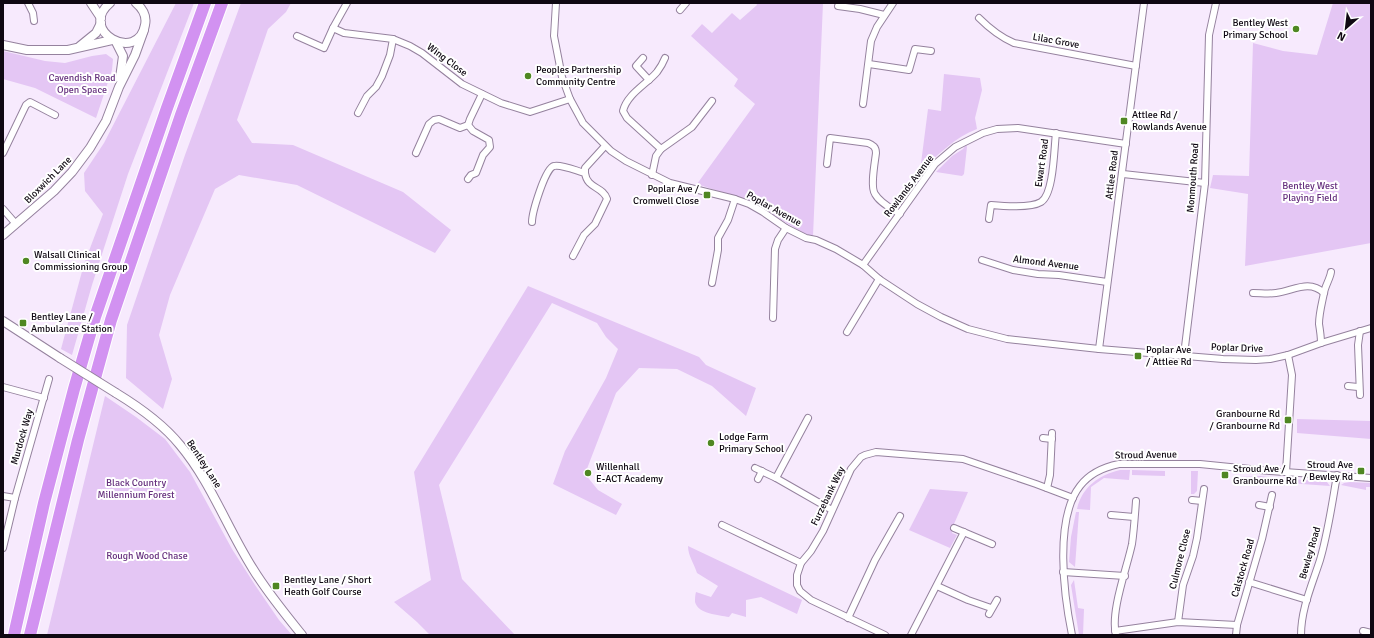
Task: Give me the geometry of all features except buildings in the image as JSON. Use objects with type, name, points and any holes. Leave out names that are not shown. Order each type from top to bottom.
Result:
[{"type":"highway","points":[[14,635],[44,503],[93,324],[167,108],[205,3]]},
{"type":"highway","points":[[30,635],[76,447],[112,320],[181,115],[222,3]]},
{"type":"street","points":[[28,3],[33,13],[34,21]]},
{"type":"street","points":[[91,3],[101,21]]},
{"type":"street","points":[[78,48],[96,33],[103,11],[109,3]]},
{"type":"street","points":[[136,3],[142,8],[145,15]]},
{"type":"street","points":[[145,3],[145,15]]},
{"type":"street","points":[[297,36],[324,48],[333,28],[340,19],[348,3]]},
{"type":"street","name":"Poplar Avenue","points":[[556,3],[554,36],[562,77],[570,99],[583,123],[605,146],[626,161],[670,183],[735,199],[763,212],[786,228],[806,238],[816,240],[836,249],[863,265],[879,279],[917,304],[940,317],[968,329],[1006,339],[1099,349]]},
{"type":"street","points":[[680,10],[686,3]]},
{"type":"street","points":[[863,104],[871,41],[884,15],[893,3]]},
{"type":"street","name":"Attlee Road","points":[[1099,349],[1123,174],[1144,3]]},
{"type":"street","name":"Monmouth Road","points":[[1184,355],[1205,183],[1209,35],[1214,4]]},
{"type":"street","points":[[838,6],[860,9],[884,15]]},
{"type":"street","name":"Bloxwich Lane","points":[[3,235],[54,191],[83,159],[106,121],[119,87],[135,55],[144,30],[145,15]]},
{"type":"street","name":"Lilac Grove","points":[[979,18],[1002,38],[1014,43],[1136,66]]},
{"type":"street","name":"Bloxwich Lane","points":[[101,21],[106,35],[114,41],[123,56],[119,87]]},
{"type":"street","name":"Wing Close","points":[[333,28],[344,33],[394,39],[422,53],[462,84],[501,103],[530,112],[570,99]]},
{"type":"street","points":[[3,45],[27,50],[68,50],[114,41],[123,43],[132,41],[144,30]]},
{"type":"street","points":[[358,113],[367,96],[376,87],[382,76],[394,39]]},
{"type":"street","points":[[868,64],[909,70],[915,49],[931,51]]},
{"type":"street","points":[[643,58],[636,66],[649,80]]},
{"type":"street","points":[[661,149],[627,118],[623,111],[636,91],[658,71],[665,58]]},
{"type":"street","points":[[468,125],[482,94]]},
{"type":"street","points":[[3,154],[26,105],[30,102],[55,114]]},
{"type":"street","points":[[652,174],[656,156],[661,149],[692,127],[712,102]]},
{"type":"street","points":[[416,153],[429,124],[434,120],[439,119],[460,128],[468,125]]},
{"type":"street","points":[[468,125],[489,140],[490,147],[483,155],[476,174],[471,175],[468,179]]},
{"type":"street","name":"Rowlands Avenue","points":[[863,265],[935,164],[955,147],[983,133],[997,129],[1018,128],[1126,144]]},
{"type":"street","name":"Ewart Road","points":[[989,219],[991,205],[1010,207],[1034,204],[1041,202],[1046,196],[1050,187],[1056,133]]},
{"type":"street","points":[[827,164],[830,138],[868,143],[873,146],[876,153],[872,190],[875,196],[900,214]]},
{"type":"street","points":[[573,256],[584,235],[594,224],[607,199],[606,195],[602,191],[591,185],[586,180],[584,173],[585,168],[605,146]]},
{"type":"street","points":[[532,222],[532,216],[542,184],[552,167],[561,166],[584,173]]},
{"type":"street","points":[[1123,174],[1205,183]]},
{"type":"street","points":[[712,283],[718,250],[718,238],[728,220],[735,199]]},
{"type":"street","points":[[3,209],[16,224]]},
{"type":"street","points":[[773,318],[775,249],[778,240],[786,228]]},
{"type":"street","name":"Almond Avenue","points":[[982,260],[1013,270],[1038,274],[1059,274],[1107,282]]},
{"type":"street","points":[[1321,343],[1319,324],[1320,311],[1331,272]]},
{"type":"street","points":[[847,332],[879,279]]},
{"type":"street","points":[[1253,293],[1276,293],[1308,286],[1320,289],[1324,293]]},
{"type":"street","name":"Bentley Lane","points":[[3,321],[116,393],[157,422],[174,438],[200,472],[252,568],[302,635]]},
{"type":"street","name":"Poplar Drive","points":[[1099,349],[1222,359],[1270,359],[1288,355],[1321,343],[1371,328]]},
{"type":"street","points":[[1360,331],[1358,344],[1358,387],[1360,395]]},
{"type":"street","points":[[1286,472],[1292,375],[1288,355]]},
{"type":"street","name":"Murdock Way","points":[[3,548],[15,498],[49,379]]},
{"type":"street","points":[[1348,386],[1358,387]]},
{"type":"street","points":[[3,387],[44,398]]},
{"type":"street","points":[[776,478],[808,418]]},
{"type":"street","points":[[792,432],[799,435]]},
{"type":"street","points":[[1043,438],[1052,436],[1050,474],[1046,488]]},
{"type":"street","name":"Furzebank Way","points":[[885,635],[811,600],[800,592],[797,585],[797,575],[801,563],[811,551],[823,531],[851,470],[857,461],[865,455],[876,452],[963,459],[1073,498]]},
{"type":"street","name":"Stroud Avenue","points":[[1072,635],[1067,611],[1063,572],[1065,529],[1073,498],[1088,478],[1101,469],[1119,464],[1200,464],[1371,478]]},
{"type":"street","points":[[758,479],[758,469],[832,510]]},
{"type":"street","name":"Bewley Road","points":[[1301,635],[1303,613],[1320,559],[1337,475]]},
{"type":"street","name":"Culmore Close","points":[[1178,622],[1183,585],[1193,556],[1197,538],[1204,489]]},
{"type":"street","name":"Calstock Road","points":[[1236,635],[1237,625],[1272,495]]},
{"type":"street","points":[[3,496],[15,498]]},
{"type":"street","points":[[1192,500],[1202,501]]},
{"type":"street","points":[[1136,501],[1132,542],[1116,608],[1114,623],[1115,633],[1178,622],[1237,625]]},
{"type":"street","points":[[1259,505],[1270,507]]},
{"type":"street","points":[[1110,515],[1134,518]]},
{"type":"street","points":[[848,618],[875,560],[900,516]]},
{"type":"street","points":[[722,526],[801,563]]},
{"type":"street","points":[[954,528],[992,544]]},
{"type":"street","points":[[911,635],[964,532]]},
{"type":"street","points":[[1063,572],[1124,576]]},
{"type":"street","points":[[1249,582],[1307,600]]},
{"type":"street","points":[[937,586],[990,611],[997,600]]},
{"type":"street","points":[[1363,631],[1371,633]]},
{"type":"green space","points":[[176,3],[194,3],[128,174],[92,285],[72,355],[61,349],[84,264],[103,214],[85,191],[84,173],[104,143]]},
{"type":"green space","points":[[241,3],[291,3],[286,12],[268,29],[237,120],[252,143],[293,145],[403,192],[451,230],[435,253],[297,185],[239,175],[215,189],[170,295],[159,335],[172,379],[163,409],[126,378],[127,325],[185,155]]},
{"type":"green space","points":[[756,3],[823,3],[813,236],[803,233],[756,204],[697,184],[755,104],[734,86],[738,79],[691,36],[702,24],[712,33],[732,13],[740,20],[757,5]]},
{"type":"green space","name":"Bentley West Playing Field","points":[[1333,3],[1371,3],[1371,243],[1245,266],[1248,194],[1210,188],[1213,175],[1249,176],[1253,43],[1283,51],[1317,55]]},
{"type":"green space","name":"Cavendish Road Open Space","points":[[3,51],[45,61],[65,63],[106,54],[113,59],[112,70],[96,118],[35,88],[3,79]]},
{"type":"green space","points":[[944,74],[980,78],[982,90],[975,118],[977,129],[969,132],[954,142],[920,171],[928,109],[941,111]]},
{"type":"green space","points":[[966,145],[964,174],[962,176],[936,172],[952,156],[963,149]]},
{"type":"green space","points":[[528,286],[699,357],[706,365],[756,388],[746,416],[712,386],[677,369],[639,368],[616,393],[585,474],[598,490],[622,504],[616,515],[553,484],[565,451],[606,378],[618,349],[606,337],[597,323],[552,303],[439,485],[462,579],[515,635],[430,635],[394,602],[431,580],[414,472]]},
{"type":"green space","name":"Black Country Millennium Forest","points":[[105,396],[165,439],[190,472],[232,549],[255,585],[279,620],[292,635],[47,635]]},
{"type":"green space","points":[[1297,419],[1371,421],[1371,439],[1297,433]]},
{"type":"green space","points":[[1120,470],[1130,470],[1129,480],[1104,478],[1091,487],[1090,510],[1077,509],[1083,494],[1092,483],[1105,475]]},
{"type":"green space","points":[[1132,470],[1165,471],[1165,476],[1132,475]]},
{"type":"green space","points":[[1191,471],[1198,471],[1197,491],[1194,494],[1191,494]]},
{"type":"green space","points":[[1240,477],[1268,477],[1267,485],[1240,478]]},
{"type":"green space","points":[[1274,478],[1327,482],[1330,486],[1274,482]]},
{"type":"green space","points":[[1350,482],[1371,483],[1371,487],[1366,487],[1366,490],[1341,485]]},
{"type":"green space","points":[[930,489],[968,492],[954,524],[952,533],[957,535],[950,548],[909,530]]},
{"type":"green space","points":[[1076,512],[1079,512],[1075,567],[1069,562],[1071,537]]},
{"type":"green space","points":[[688,546],[802,600],[797,614],[761,597],[746,600],[746,617],[732,613],[729,617],[720,616],[700,609],[695,602],[696,592],[711,597],[718,586],[697,573],[688,550]]},
{"type":"green space","points":[[1074,580],[1078,608],[1084,609],[1083,635],[1079,635],[1071,585]]},
{"type":"place","name":"Bentley West Primary School","points":[[1296,29]]},
{"type":"place","name":"Peoples Partnership Community Centre","points":[[528,76]]},
{"type":"place","name":"Attlee Rd / Rowlands Avenue","points":[[1124,121]]},
{"type":"place","name":"Poplar Ave / Cromwell Close","points":[[707,195]]},
{"type":"place","name":"Walsall Clinical Commissioning Group","points":[[26,261]]},
{"type":"place","name":"Bentley Lane / Ambulance Station","points":[[23,323]]},
{"type":"place","name":"Poplar Ave / Attlee Rd","points":[[1138,356]]},
{"type":"place","name":"Granbourne Rd / Granbourne Rd","points":[[1288,420]]},
{"type":"place","name":"Lodge Farm Primary School","points":[[711,443]]},
{"type":"place","name":"Stroud Ave / Bewley Rd","points":[[1361,471]]},
{"type":"place","name":"Willenhall E-ACT Academy","points":[[588,473]]},
{"type":"place","name":"Stroud Ave / Granbourne Rd","points":[[1225,475]]},
{"type":"place","name":"Bentley Lane / Short Heath Golf Course","points":[[276,586]]},
{"type":"park label","name":"Rough Wood Chase","points":[[147,556]]}]
